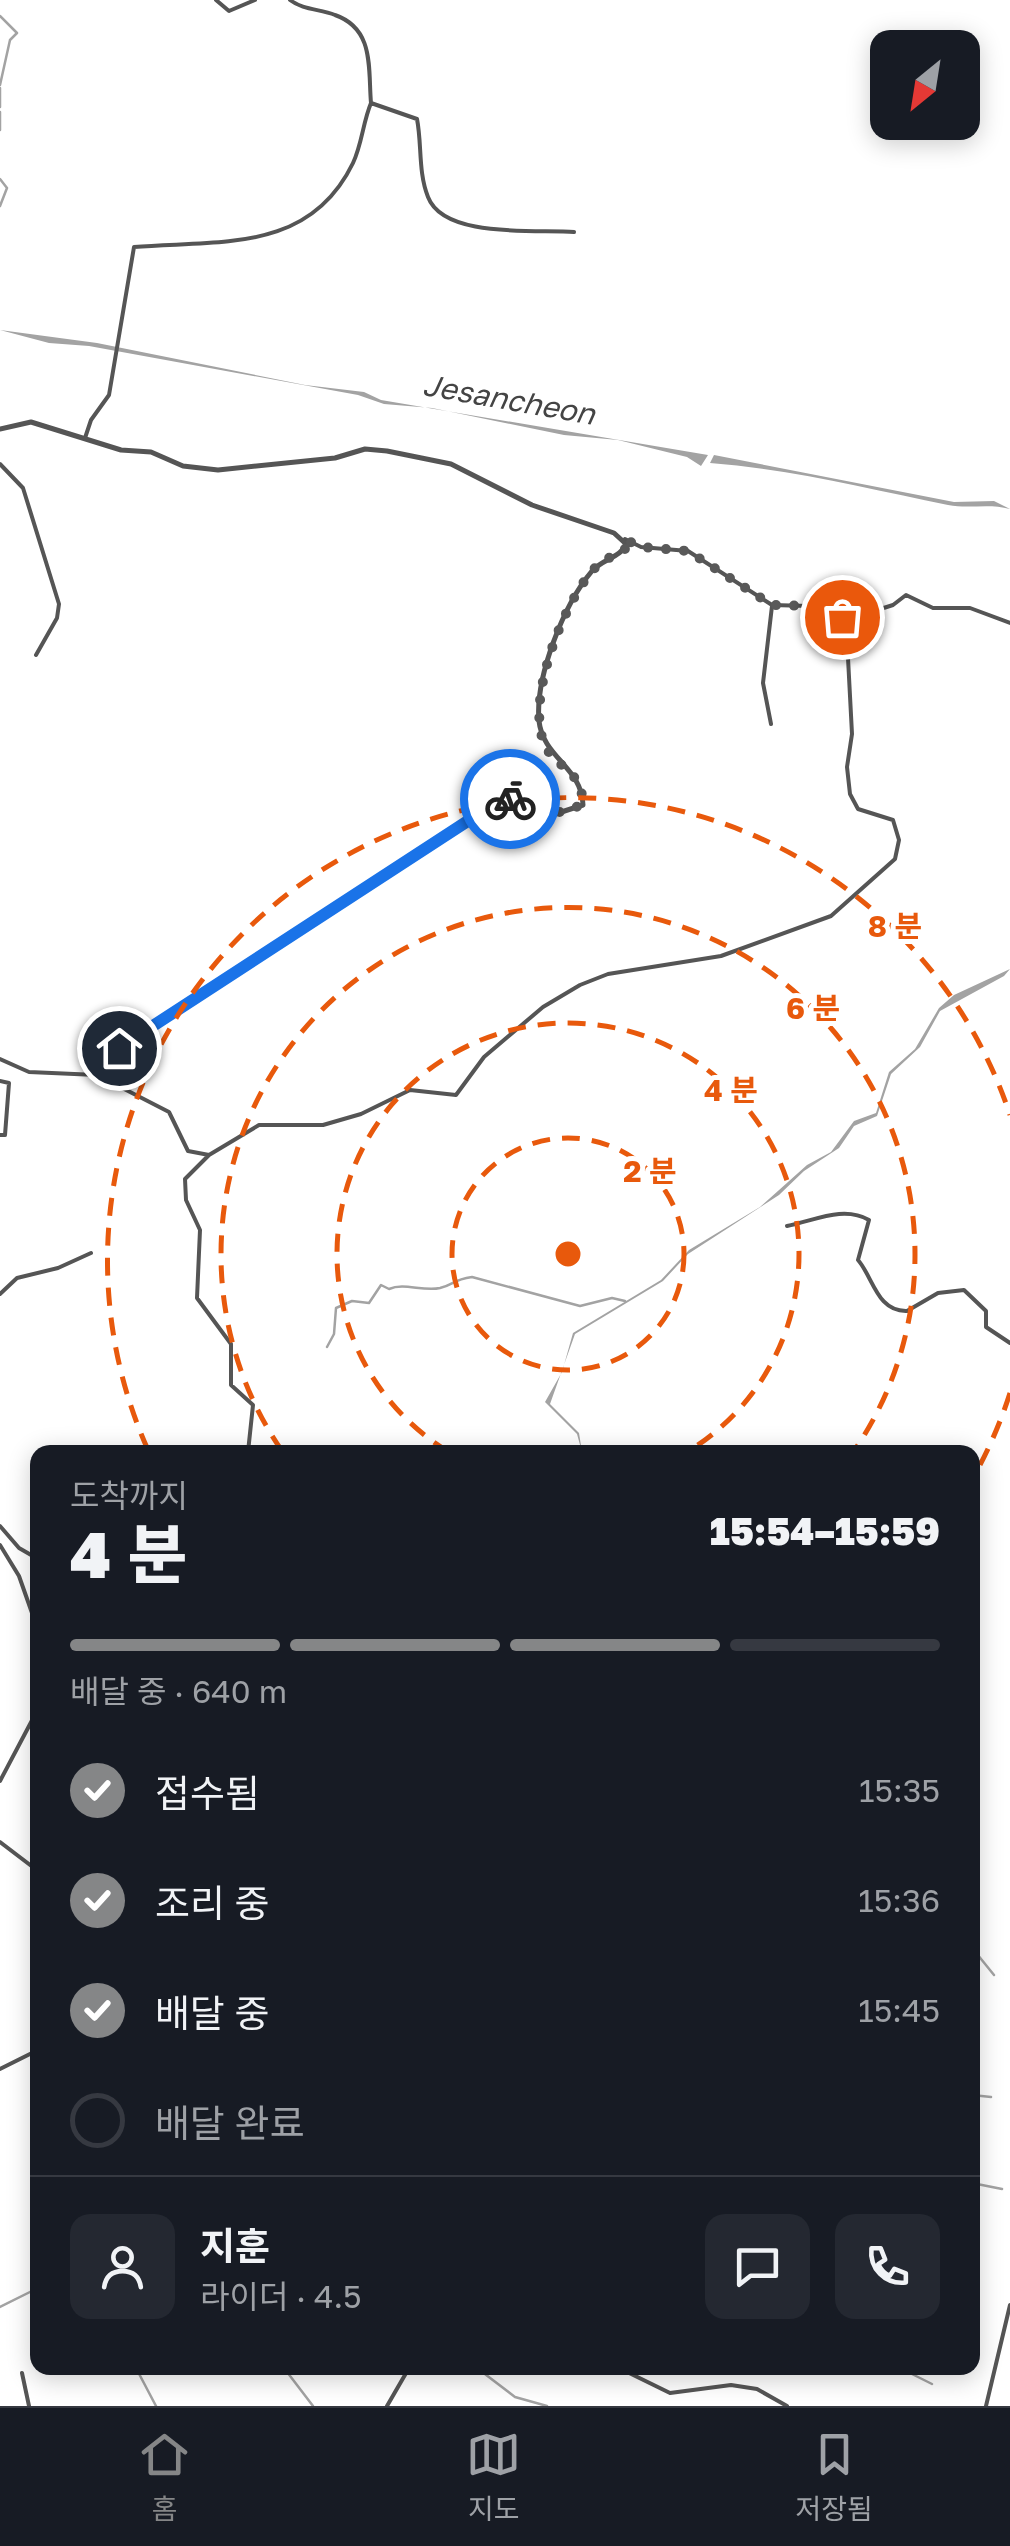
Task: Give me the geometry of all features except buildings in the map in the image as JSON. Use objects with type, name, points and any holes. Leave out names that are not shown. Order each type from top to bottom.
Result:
[{"type":"street","points":[[216,0],[229,11],[255,0]]},
{"type":"street","points":[[85,438],[91,420],[107,402],[134,247],[244,243],[308,215],[336,194],[346,176],[371,103],[370,54],[359,34],[341,17],[290,0]]},
{"type":"street","points":[[371,103],[415,116],[427,196],[441,215],[504,230],[574,232]]},
{"type":"street","points":[[0,428],[25,421],[121,450],[151,452],[182,466],[218,470],[386,450],[451,464],[528,504],[641,547],[688,551],[772,605],[809,606],[846,620],[893,604],[906,595],[928,607],[970,608],[1010,623]]},
{"type":"street","points":[[0,464],[23,488],[59,604],[57,618],[36,655]]},
{"type":"street","points":[[97,1074],[130,1040],[499,803],[516,800],[546,816],[583,805],[574,774],[544,744],[540,701],[562,622],[592,570],[625,549],[624,539]]},
{"type":"street","points":[[771,724],[764,683],[772,605]]},
{"type":"street","points":[[249,1445],[252,1404],[231,1385],[231,1344],[198,1298],[200,1230],[186,1200],[185,1178],[210,1155],[259,1125],[323,1124],[355,1116],[410,1090],[456,1095],[484,1058],[543,1007],[580,985],[608,974],[721,956],[830,916],[892,862],[899,840],[893,820],[858,809],[850,794],[851,696],[846,620]]},
{"type":"street","points":[[0,1059],[28,1072],[97,1074],[169,1112],[188,1151],[210,1155]]},
{"type":"street","points":[[0,1081],[9,1082],[5,1135],[0,1135]]},
{"type":"street","points":[[787,1226],[836,1214],[861,1216],[868,1220],[858,1260],[872,1288],[892,1308],[907,1311],[938,1293],[964,1290],[986,1311],[986,1327],[1010,1343]]},
{"type":"street","points":[[0,1294],[17,1278],[58,1268],[91,1253]]},
{"type":"street","points":[[1,1532],[30,1552]]},
{"type":"street","points":[[0,1545],[19,1576],[30,1607]]},
{"type":"street","points":[[0,1781],[30,1723]]},
{"type":"street","points":[[0,1842],[30,1864]]},
{"type":"street","points":[[0,2069],[30,2054]]},
{"type":"street","points":[[986,2406],[1010,2305]]},
{"type":"street","points":[[22,2372],[30,2406]]},
{"type":"street","points":[[390,2405],[405,2375]]},
{"type":"street","points":[[633,2375],[670,2394],[731,2385],[758,2389],[787,2406]]},
{"type":"shaded area","points":[[0,330],[97,343],[305,385],[364,392],[381,400],[425,407],[384,404],[358,395],[89,346],[49,343]]},
{"type":"shaded area","points":[[448,411],[708,455],[701,466],[687,457],[618,440],[564,435]]},
{"type":"shaded area","points":[[714,455],[954,502],[994,501],[1010,509],[948,505],[800,475],[710,463]]},
{"type":"shaded area","points":[[1010,969],[940,1011],[920,1047],[891,1074],[877,1116],[854,1126],[839,1148],[804,1171],[779,1195],[688,1254],[663,1281],[575,1334],[564,1364],[573,1333],[661,1280],[689,1250],[760,1207],[807,1165],[831,1152],[854,1121],[876,1113],[889,1072],[915,1049],[939,1008],[954,995]]},
{"type":"shaded area","points":[[560,1375],[550,1404],[579,1433],[581,1445],[577,1434],[545,1402]]},
{"type":"waterway","points":[[0,16],[17,33],[10,40],[0,85]]},
{"type":"waterway","points":[[0,88],[0,107]]},
{"type":"waterway","points":[[0,112],[0,130]]},
{"type":"waterway","points":[[0,179],[7,188],[0,206]]},
{"type":"waterway","points":[[327,1347],[334,1334],[336,1308],[352,1301],[369,1303],[381,1285],[389,1289],[434,1289],[472,1277],[580,1306],[612,1298],[625,1301]]},
{"type":"waterway","points":[[980,1958],[994,1975]]},
{"type":"waterway","points":[[980,2096],[991,2097]]},
{"type":"waterway","points":[[980,2185],[1002,2189]]},
{"type":"waterway","points":[[0,2307],[30,2292]]},
{"type":"waterway","points":[[140,2375],[156,2406]]},
{"type":"waterway","points":[[289,2375],[313,2406]]},
{"type":"waterway","points":[[486,2375],[515,2397],[547,2406]]},
{"type":"waterway","points":[[914,2375],[932,2384]]},
{"type":"way so far","points":[[510,799],[546,816],[583,805],[574,774],[544,744],[540,701],[556,633],[592,570],[623,552],[624,539],[641,547],[688,551],[772,605],[809,606],[842,617]]},
{"type":"route","points":[[119,1048],[477,815],[510,799]]},
{"type":"water label","name":"Jesancheon","points":[[509,399]]}]
